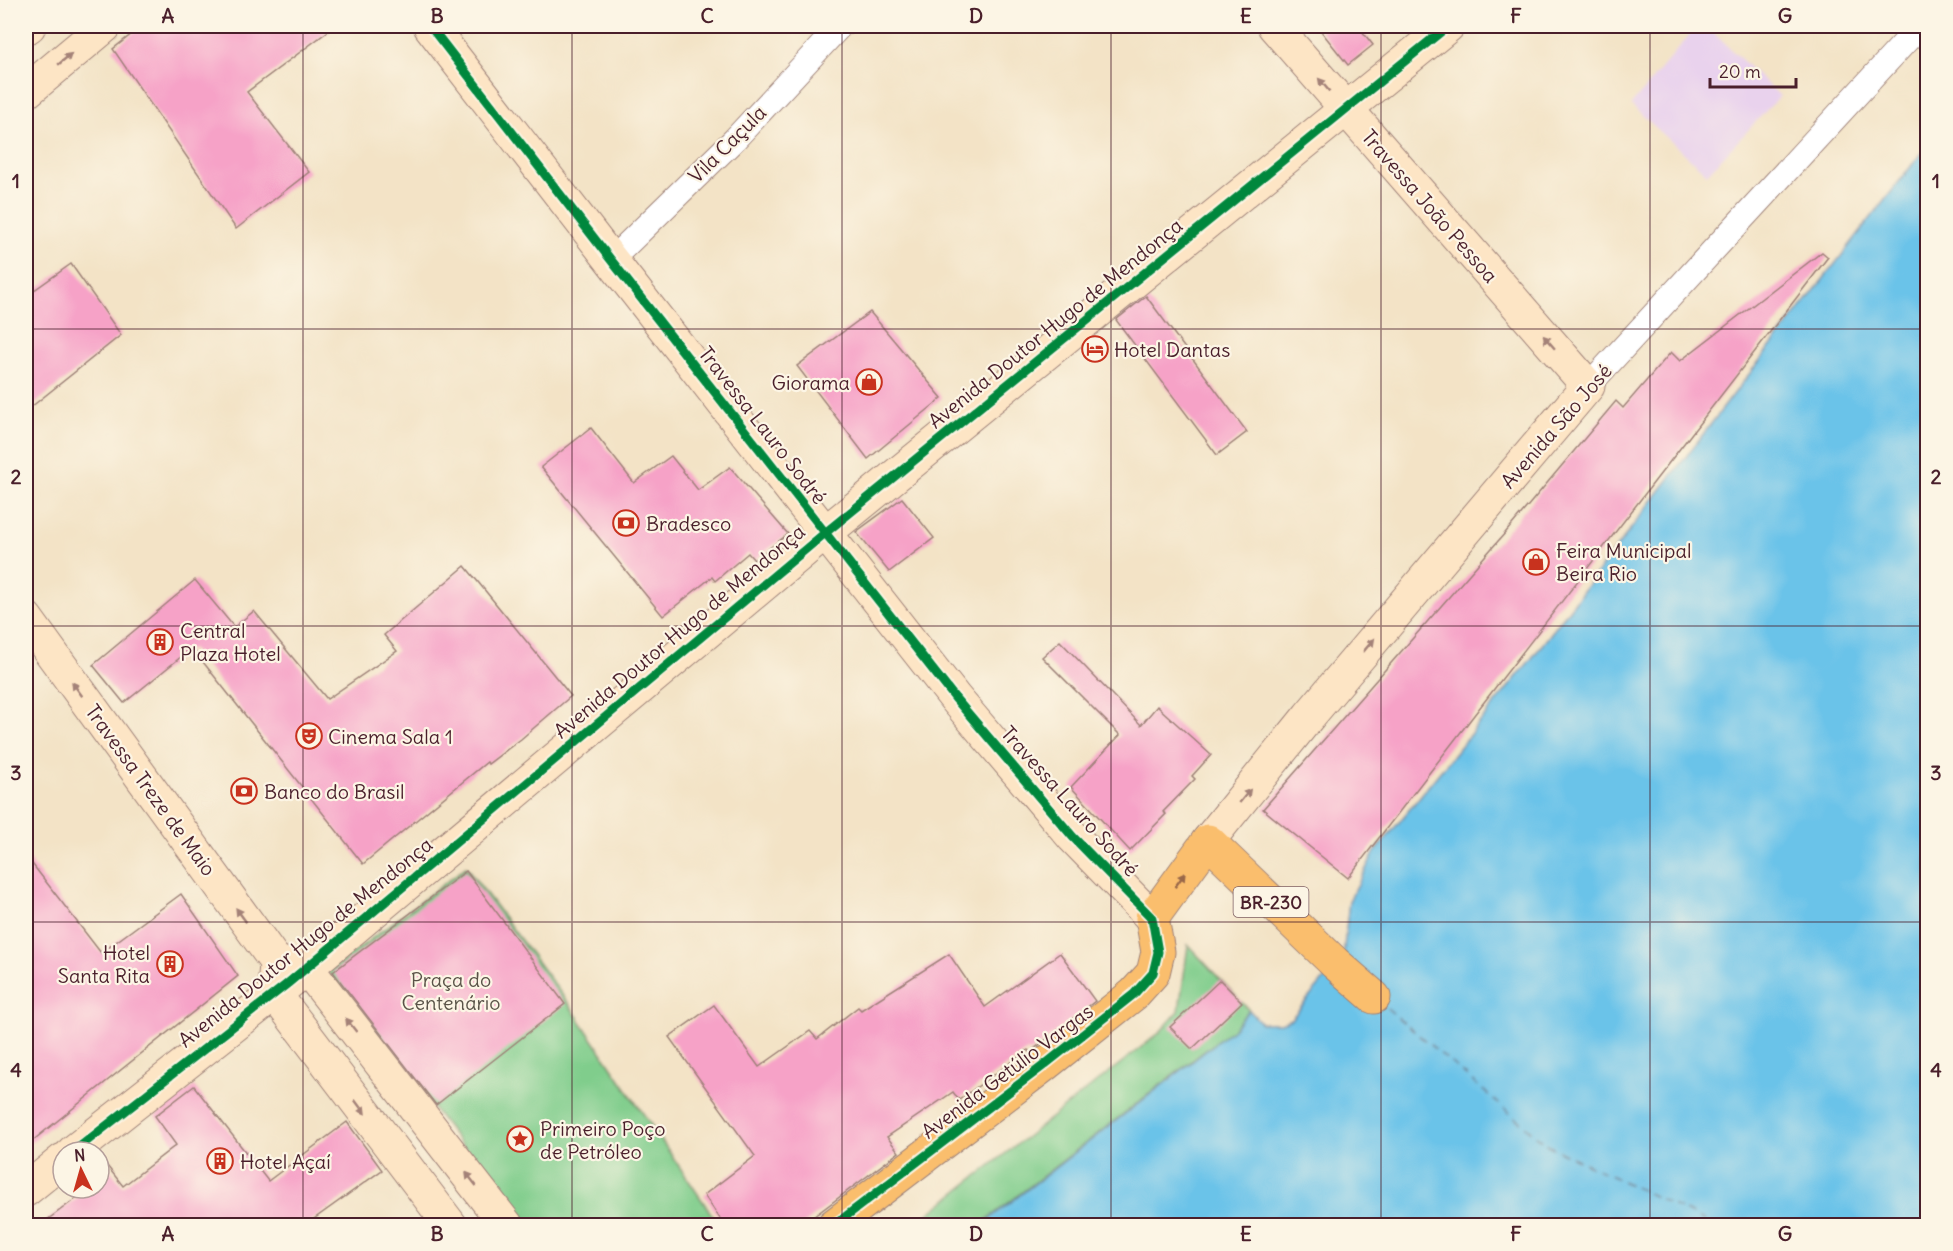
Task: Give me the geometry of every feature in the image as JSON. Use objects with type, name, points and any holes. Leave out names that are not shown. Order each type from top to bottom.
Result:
[{"type":"main road","points":[[1152,918],[1208,841]]},
{"type":"main road","name":"BR-230","points":[[1208,841],[1335,963],[1374,997]]},
{"type":"main road","name":"Avenida Getúlio Vargas","points":[[833,1226],[1134,994],[1153,973],[1158,952],[1152,918]]},
{"type":"street","points":[[26,92],[105,26]]},
{"type":"street","name":"Travessa Lauro Sodré","points":[[430,26],[610,260],[977,724],[1073,837],[1152,918]]},
{"type":"street","name":"Vila Caçula","points":[[610,260],[735,139],[840,26]]},
{"type":"street","name":"Travessa João Pessoa","points":[[1274,26],[1588,386]]},
{"type":"street","name":"Avenida Doutor Hugo de Mendonça","points":[[87,1140],[285,974],[1448,26]]},
{"type":"street","name":"Avenida São José","points":[[1208,841],[1309,716],[1588,386],[1914,28]]},
{"type":"street","name":"Travessa Treze de Maio","points":[[26,618],[285,974],[408,1170],[451,1226]]},
{"type":"street","name":"Travessa Treze de Maio","points":[[285,974],[442,1142],[507,1226]]},
{"type":"street","points":[[408,1170],[442,1142]]},
{"type":"street","points":[[26,1190],[51,1170]]},
{"type":"shaded area","points":[[1697,26],[1706,26],[1780,96],[1707,174],[1631,105]]},
{"type":"green space","name":"Praça do Centenário","points":[[466,867],[568,1003],[719,1225],[523,1225],[328,972]]},
{"type":"green space","points":[[1188,945],[1249,1010],[1233,1029],[980,1225],[913,1226],[1158,1034],[1179,1011]]},
{"type":"water","points":[[1927,146],[1927,1225],[980,1226],[1233,1029],[1249,1010],[1261,1023],[1281,1023],[1291,1019],[1343,957],[1349,901],[1375,852],[1532,658]]},
{"type":"building","points":[[142,26],[335,26],[247,92],[309,172],[236,229],[113,49]]},
{"type":"building","points":[[1317,26],[1358,26],[1373,45],[1348,65]]},
{"type":"building","name":"Feira Municipal Beira Rio","points":[[1822,252],[1828,257],[1348,878],[1263,809],[1506,532],[1616,401],[1623,408],[1671,352],[1680,361]]},
{"type":"building","points":[[71,264],[121,335],[26,411],[26,296]]},
{"type":"building","points":[[1146,296],[1247,432],[1217,455],[1116,320]]},
{"type":"building","name":"Giorama","points":[[870,312],[942,398],[868,459],[797,366]]},
{"type":"building","points":[[591,428],[634,483],[671,456],[698,490],[730,467],[788,534],[754,560],[748,553],[715,581],[712,577],[663,616],[541,467]]},
{"type":"building","points":[[902,498],[934,538],[889,572],[856,532]]},
{"type":"building","points":[[465,566],[571,696],[521,739],[488,764],[487,762],[363,864],[192,648],[124,703],[93,665],[195,580],[234,627],[254,611],[327,699],[397,651],[384,635]]},
{"type":"building","points":[[1060,641],[1141,725],[1157,706],[1211,755],[1192,776],[1195,779],[1163,812],[1166,814],[1130,851],[1071,787],[1120,735],[1042,657]]},
{"type":"building","points":[[26,856],[101,953],[181,894],[238,976],[26,1146]]},
{"type":"building","points":[[466,871],[565,1004],[436,1105],[333,972]]},
{"type":"building","points":[[1060,953],[1095,1001],[1030,1052],[1028,1050],[959,1100],[953,1092],[887,1137],[899,1152],[801,1226],[725,1226],[704,1195],[755,1156],[669,1037],[714,1005],[759,1067],[810,1031],[817,1039],[858,1007],[861,1010],[949,954],[985,1007]]},
{"type":"building","points":[[1220,980],[1242,1002],[1192,1049],[1170,1027]]},
{"type":"building","points":[[194,1086],[268,1181],[347,1122],[382,1170],[304,1226],[39,1226],[74,1200],[111,1200],[111,1171],[123,1186],[176,1145],[155,1116]]},
{"type":"ferry route","points":[[1387,1008],[1547,1145],[1716,1226]]},
{"type":"cycle path","points":[[430,26],[955,698],[1073,837],[1152,918],[1158,952],[1153,973],[1134,994],[833,1226]]},
{"type":"cycle path","points":[[88,1140],[287,984],[825,533],[1448,26]]},
{"type":"place","name":"Hotel Dantas","points":[[1095,349]]},
{"type":"place","name":"Giorama","points":[[869,382]]},
{"type":"place","name":"Bradesco","points":[[626,523]]},
{"type":"place","name":"Feira Municipal Beira Rio","points":[[1536,562]]},
{"type":"place","name":"Central Plaza Hotel","points":[[160,642]]},
{"type":"place","name":"Cinema Sala 1","points":[[309,736]]},
{"type":"place","name":"Banco do Brasil","points":[[244,791]]},
{"type":"place","name":"Hotel Santa Rita","points":[[170,964]]},
{"type":"place","name":"Primeiro Poço de Petróleo","points":[[520,1139]]},
{"type":"place","name":"Hotel Açaí","points":[[220,1161]]}]
